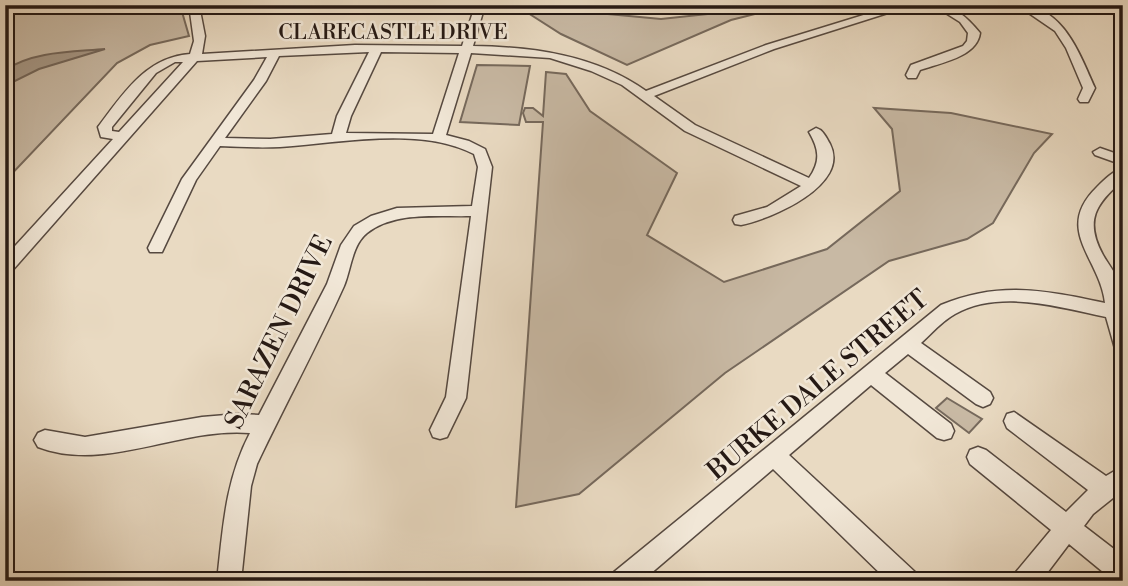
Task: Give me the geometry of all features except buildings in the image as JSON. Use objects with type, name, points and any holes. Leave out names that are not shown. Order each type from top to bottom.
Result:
[{"type":"street","points":[[5,268],[195,56],[201,36],[194,16],[194,5]]},
{"type":"street","points":[[438,138],[478,12],[475,5]]},
{"type":"street","points":[[644,96],[770,47],[908,5]]},
{"type":"street","points":[[912,75],[915,68],[967,48],[973,42],[974,33],[964,20],[938,5]]},
{"type":"street","points":[[1022,5],[1042,14],[1062,30],[1089,88],[1084,99]]},
{"type":"street","points":[[338,138],[344,116],[377,48]]},
{"type":"street","name":"CLARECASTLE DRIVE","points":[[123,137],[106,134],[105,127],[152,70],[167,61],[195,56],[377,48],[528,52],[573,60],[626,82],[690,128],[812,185]]},
{"type":"street","points":[[156,248],[189,179],[260,81],[275,52]]},
{"type":"street","points":[[741,220],[763,216],[812,185],[823,169],[825,158],[825,144],[816,132]]},
{"type":"street","points":[[217,142],[438,138],[471,145],[482,156],[485,167],[456,398],[440,430]]},
{"type":"street","points":[[1100,152],[1123,161]]},
{"type":"street","points":[[1123,172],[1095,197],[1086,215],[1087,236],[1116,284],[1113,312],[1123,347]]},
{"type":"street","name":"SARAZEN DRIVE","points":[[229,581],[240,486],[246,463],[328,301],[349,245],[360,230],[397,213],[480,211]]},
{"type":"street","name":"BURKE DALE STREET","points":[[623,581],[947,310],[968,300],[993,295],[1038,297],[1113,312]]},
{"type":"street","points":[[907,343],[983,398]]},
{"type":"street","points":[[871,374],[944,431]]},
{"type":"street","points":[[1014,421],[1114,482],[1067,527],[1025,581]]},
{"type":"street","points":[[45,440],[85,447],[211,425],[263,425]]},
{"type":"street","points":[[774,455],[906,581]]},
{"type":"street","points":[[978,457],[1123,572]]},
{"type":"shaded area","points":[[5,5],[180,5],[189,36],[150,45],[117,63],[5,181]]},
{"type":"shaded area","points":[[528,5],[573,5],[597,13],[661,19],[791,5],[731,20],[627,65],[561,34],[528,13]]},
{"type":"shaded area","points":[[105,49],[39,69],[5,86],[5,70],[28,59]]},
{"type":"shaded area","points":[[477,65],[530,66],[519,125],[460,122]]},
{"type":"shaded area","points":[[546,72],[566,74],[590,111],[677,173],[647,235],[724,282],[827,249],[900,191],[892,129],[874,108],[951,113],[1052,134],[1034,153],[993,223],[967,239],[889,261],[725,373],[579,494],[516,507],[543,122],[526,122],[523,113],[525,108],[533,108],[543,116]]},
{"type":"shaded area","points":[[947,398],[982,419],[969,433],[936,408]]}]
